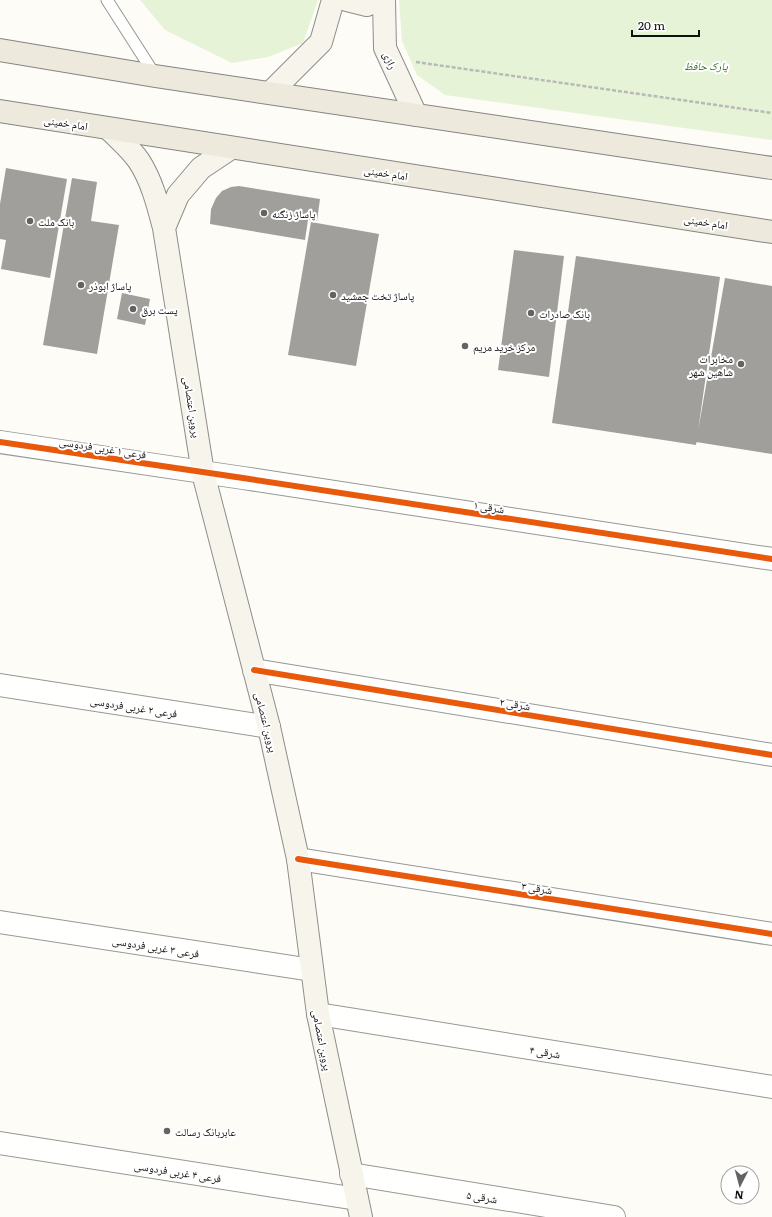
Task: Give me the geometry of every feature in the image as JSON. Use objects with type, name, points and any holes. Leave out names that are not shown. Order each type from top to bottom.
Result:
[{"type":"main road","points":[[271,92],[321,42],[333,0]]},
{"type":"main road","points":[[347,0],[367,4],[377,0]]},
{"type":"main road","name":"رازی","points":[[384,0],[385,48],[416,115]]},
{"type":"main road","points":[[0,50],[155,76],[271,92],[772,168]]},
{"type":"main road","name":"امام خمینی","points":[[0,111],[772,232]]},
{"type":"main road","name":"پروین اعتصامی","points":[[109,129],[125,144],[139,161],[156,197],[164,228],[203,472],[269,727],[298,860],[318,1014],[359,1208]]},
{"type":"main road","points":[[164,228],[178,196],[201,168],[231,148]]},
{"type":"street","name":"فرعی ۱ غربی فردوسی","points":[[0,442],[203,472]]},
{"type":"street","name":"۱ شرقی","points":[[203,472],[772,560]]},
{"type":"street","name":"۲ شرقی","points":[[254,670],[772,755]]},
{"type":"street","name":"فرعی ۲ غربی فردوسی","points":[[0,685],[269,727]]},
{"type":"street","name":"۳ شرقی","points":[[298,860],[772,934]]},
{"type":"street","name":"فرعی ۳ غربی فردوسی","points":[[0,922],[312,970]]},
{"type":"street","name":"۴ شرقی","points":[[318,1014],[772,1087]]},
{"type":"street","name":"فرعی ۴ غربی فردوسی","points":[[0,1143],[359,1208]]},
{"type":"street","name":"۵ شرقی","points":[[351,1174],[614,1217]]},
{"type":"lane","points":[[107,0],[155,76]]},
{"type":"path","points":[[390,59],[772,113]]},
{"type":"green space","points":[[140,0],[318,0],[303,43],[268,57],[232,63],[165,30]]},
{"type":"green space","name":"پارک حافظ","points":[[399,0],[772,0],[772,140],[445,95],[417,75],[402,41]]},
{"type":"building","name":"بانک ملت","points":[[6,168],[67,179],[50,278],[1,269],[6,240],[0,239],[0,204]]},
{"type":"building","name":"پاساژ ابوذر","points":[[72,178],[97,182],[91,221],[119,225],[97,354],[43,345]]},
{"type":"building","name":"پاساژ زنگنه","points":[[239,186],[320,199],[317,221],[308,220],[305,240],[210,224],[211,209],[216,198],[222,191],[231,187]]},
{"type":"building","name":"پاساژ تخت جمشید","points":[[311,222],[379,234],[356,366],[288,355]]},
{"type":"building","name":"بانک صادرات","points":[[514,250],[564,256],[549,377],[498,370]]},
{"type":"building","points":[[576,256],[720,277],[696,445],[552,423]]},
{"type":"building","name":"مخابرات شاهین شهر","points":[[725,278],[772,286],[772,454],[696,442]]},
{"type":"building","name":"پست برق","points":[[122,293],[150,299],[145,325],[117,319]]},
{"type":"cycle path","points":[[0,442],[772,559]]},
{"type":"cycle path","points":[[254,670],[772,755]]},
{"type":"cycle path","points":[[298,859],[772,934]]},
{"type":"place","name":"پاساژ زنگنه","points":[[264,213]]},
{"type":"place","name":"بانک ملت","points":[[30,221]]},
{"type":"place","name":"پاساژ ابوذر","points":[[81,285]]},
{"type":"place","name":"پاساژ تخت جمشید","points":[[333,295]]},
{"type":"place","name":"پست برق","points":[[133,309]]},
{"type":"place","name":"بانک صادرات","points":[[531,313]]},
{"type":"place","name":"مرکز خرید مریم","points":[[465,346]]},
{"type":"place","name":"مخابرات شاهین شهر","points":[[741,364]]},
{"type":"place","name":"عابربانک رسالت","points":[[167,1131]]}]
